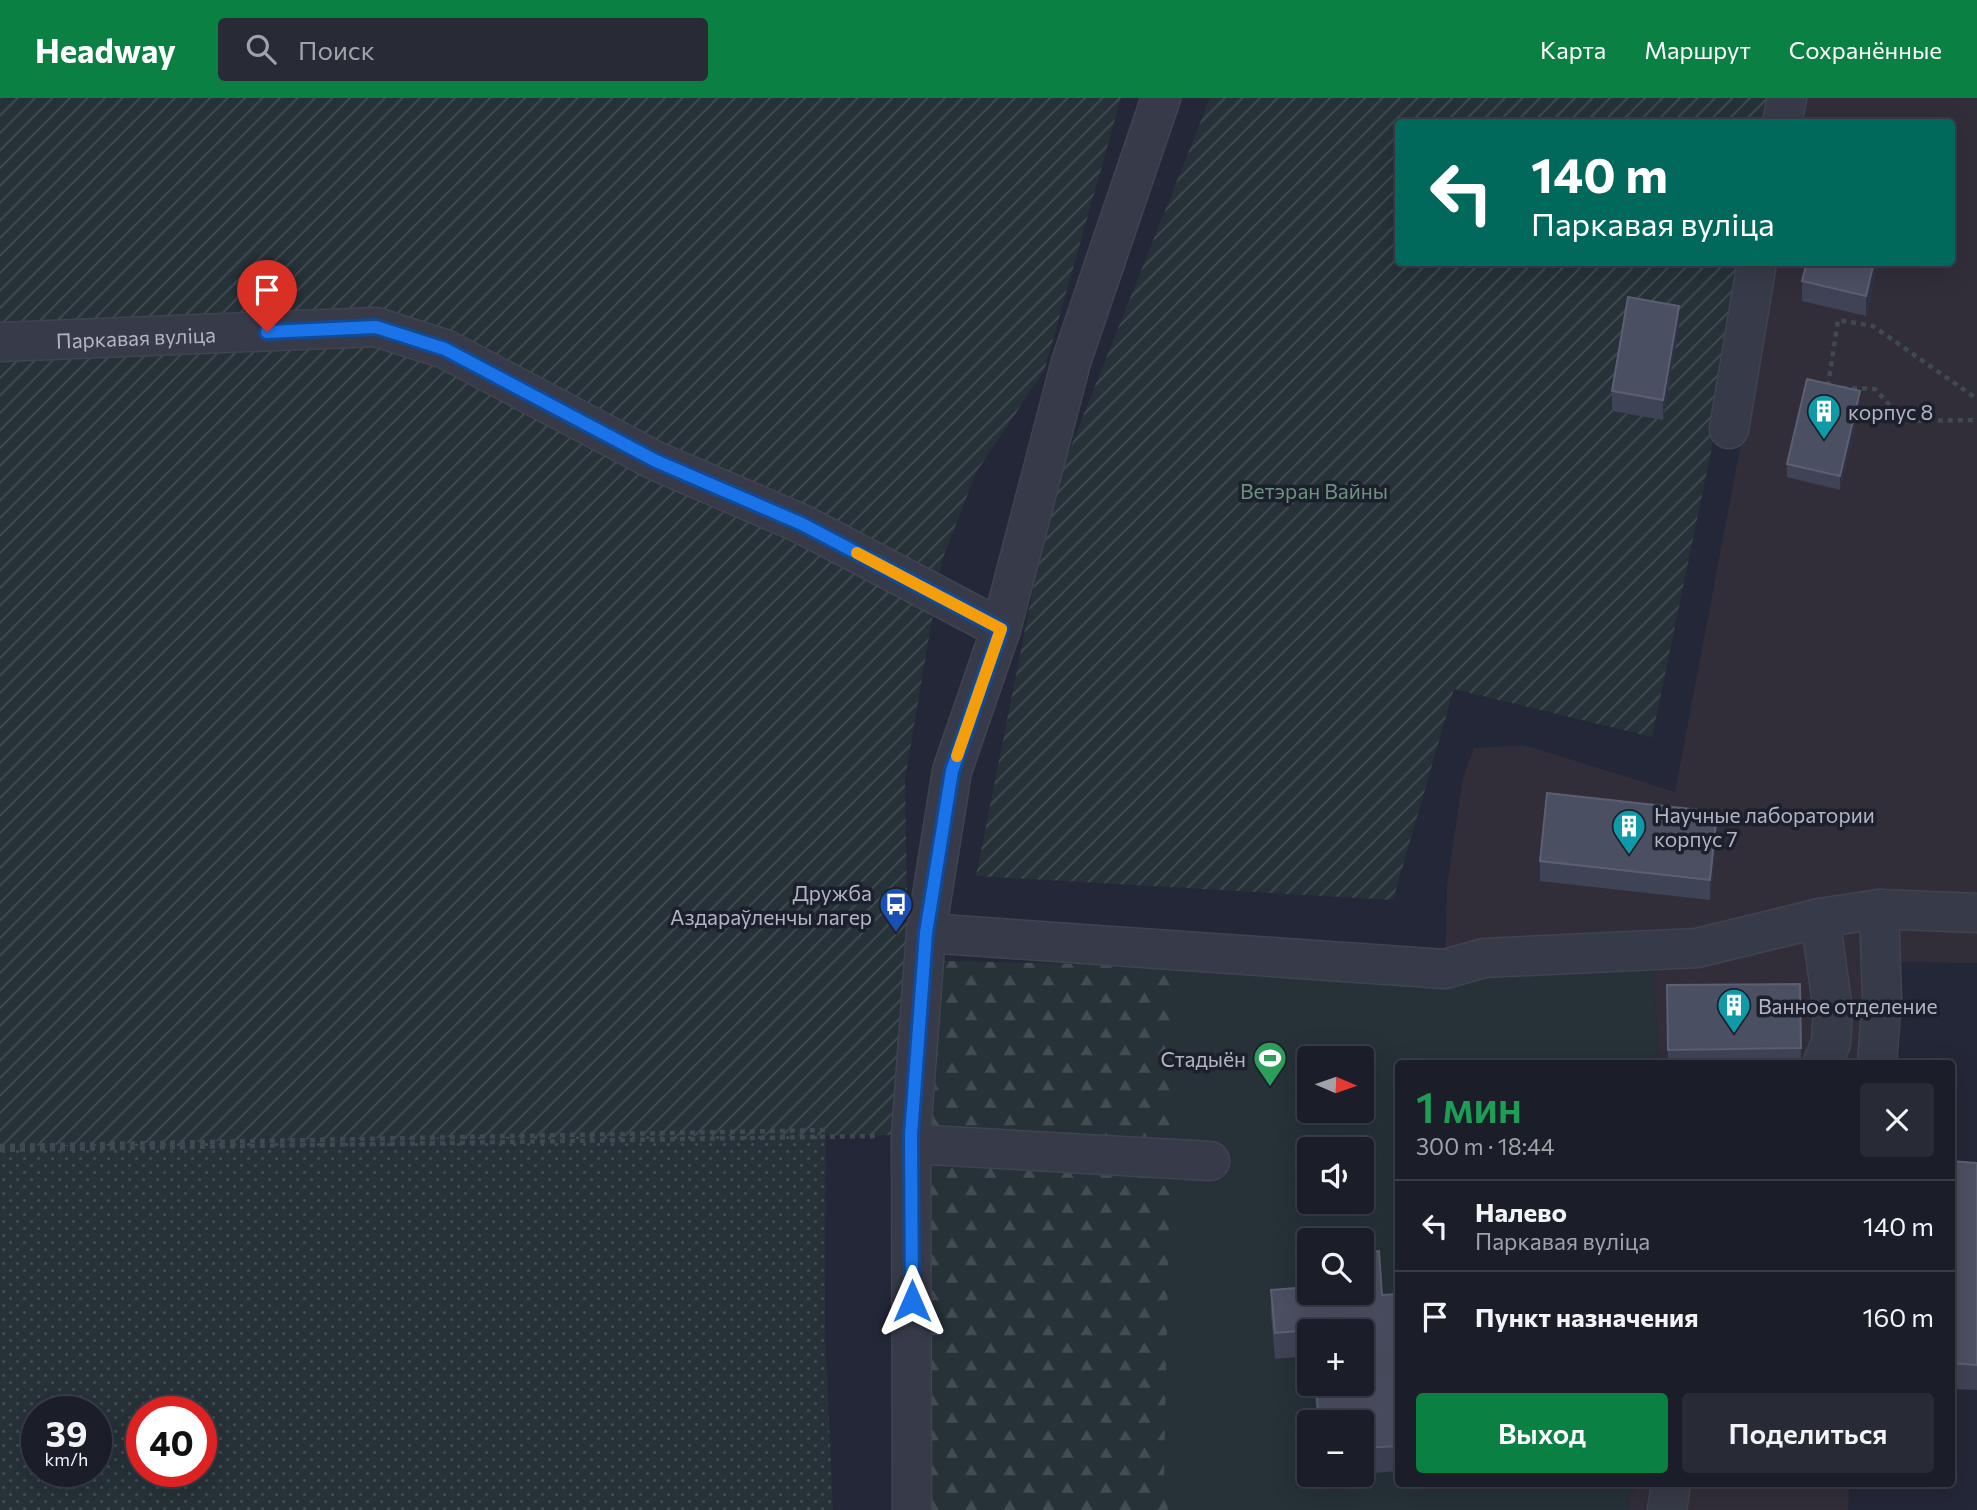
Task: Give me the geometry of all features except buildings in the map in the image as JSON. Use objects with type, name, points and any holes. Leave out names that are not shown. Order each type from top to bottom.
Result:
[{"type":"street","points":[[912,1510],[911,1140],[926,933],[952,771],[1001,629],[1071,362],[1161,98]]},
{"type":"street","points":[[1783,119],[1787,98]]},
{"type":"street","points":[[1729,429],[1756,266]]},
{"type":"street","name":"Паркавая вуліца","points":[[0,342],[376,327],[445,349],[656,461],[802,524],[1001,629]]},
{"type":"street","points":[[926,933],[1445,969],[1484,958],[1697,948],[1820,918],[1879,909],[1977,913]]},
{"type":"street","points":[[1877,1060],[1882,998],[1879,909]]},
{"type":"street","points":[[1820,918],[1833,1010],[1831,1043],[1824,1060]]},
{"type":"street","points":[[911,1140],[1210,1161]]},
{"type":"street","points":[[1667,1510],[1671,1487]]},
{"type":"path","points":[[1977,399],[1873,326],[1838,320],[1828,388],[1875,389],[1904,421],[1977,420]]},
{"type":"path","points":[[0,1148],[826,1130]]},
{"type":"path","points":[[0,1148],[911,1140]]},
{"type":"shaded area","points":[[1806,98],[1977,98],[1977,963],[1866,961],[1862,1060],[1659,1060],[1653,963],[1445,969],[1447,886],[1463,778],[1474,748],[1524,745],[1675,792],[1774,266],[1955,266],[1955,119],[1802,119]]},
{"type":"shaded area","points":[[1638,1487],[1849,1487],[1848,1510],[1629,1510],[1628,1496]]},
{"type":"green space","points":[[0,98],[1121,98],[1044,371],[977,471],[942,560],[905,779],[911,1135],[447,1137],[0,1146]]},
{"type":"green space","name":"Ветэран Вайны","points":[[1210,98],[1785,98],[1780,119],[1395,119],[1395,266],[1749,266],[1652,737],[1454,689],[1393,900],[976,876],[1052,494]]},
{"type":"green space","points":[[904,960],[1174,966],[1195,1510],[916,1510]]},
{"type":"green space","points":[[1653,963],[1659,1060],[1395,1060],[1395,1487],[1638,1487],[1628,1496],[1629,1510],[1168,1510],[1164,1480],[1174,966]]},
{"type":"green space","points":[[826,1130],[825,1327],[833,1510],[0,1510],[0,1146]]},
{"type":"slow traffic","points":[[857,553],[1001,629],[957,756]]},
{"type":"place","name":"корпус 8","points":[[1824,441]]},
{"type":"place","name":"Научные лаборатории корпус 7","points":[[1629,856]]},
{"type":"place","name":"Дружба Аздараўленчы лагер","points":[[896,934]]},
{"type":"place","name":"Ванное отделение","points":[[1734,1035]]},
{"type":"place","name":"Стадыён","points":[[1270,1088]]},
{"type":"route","points":[[267,332],[376,327],[445,349],[656,461],[802,524],[1001,629],[952,771],[926,933],[911,1135],[912,1301]]}]
